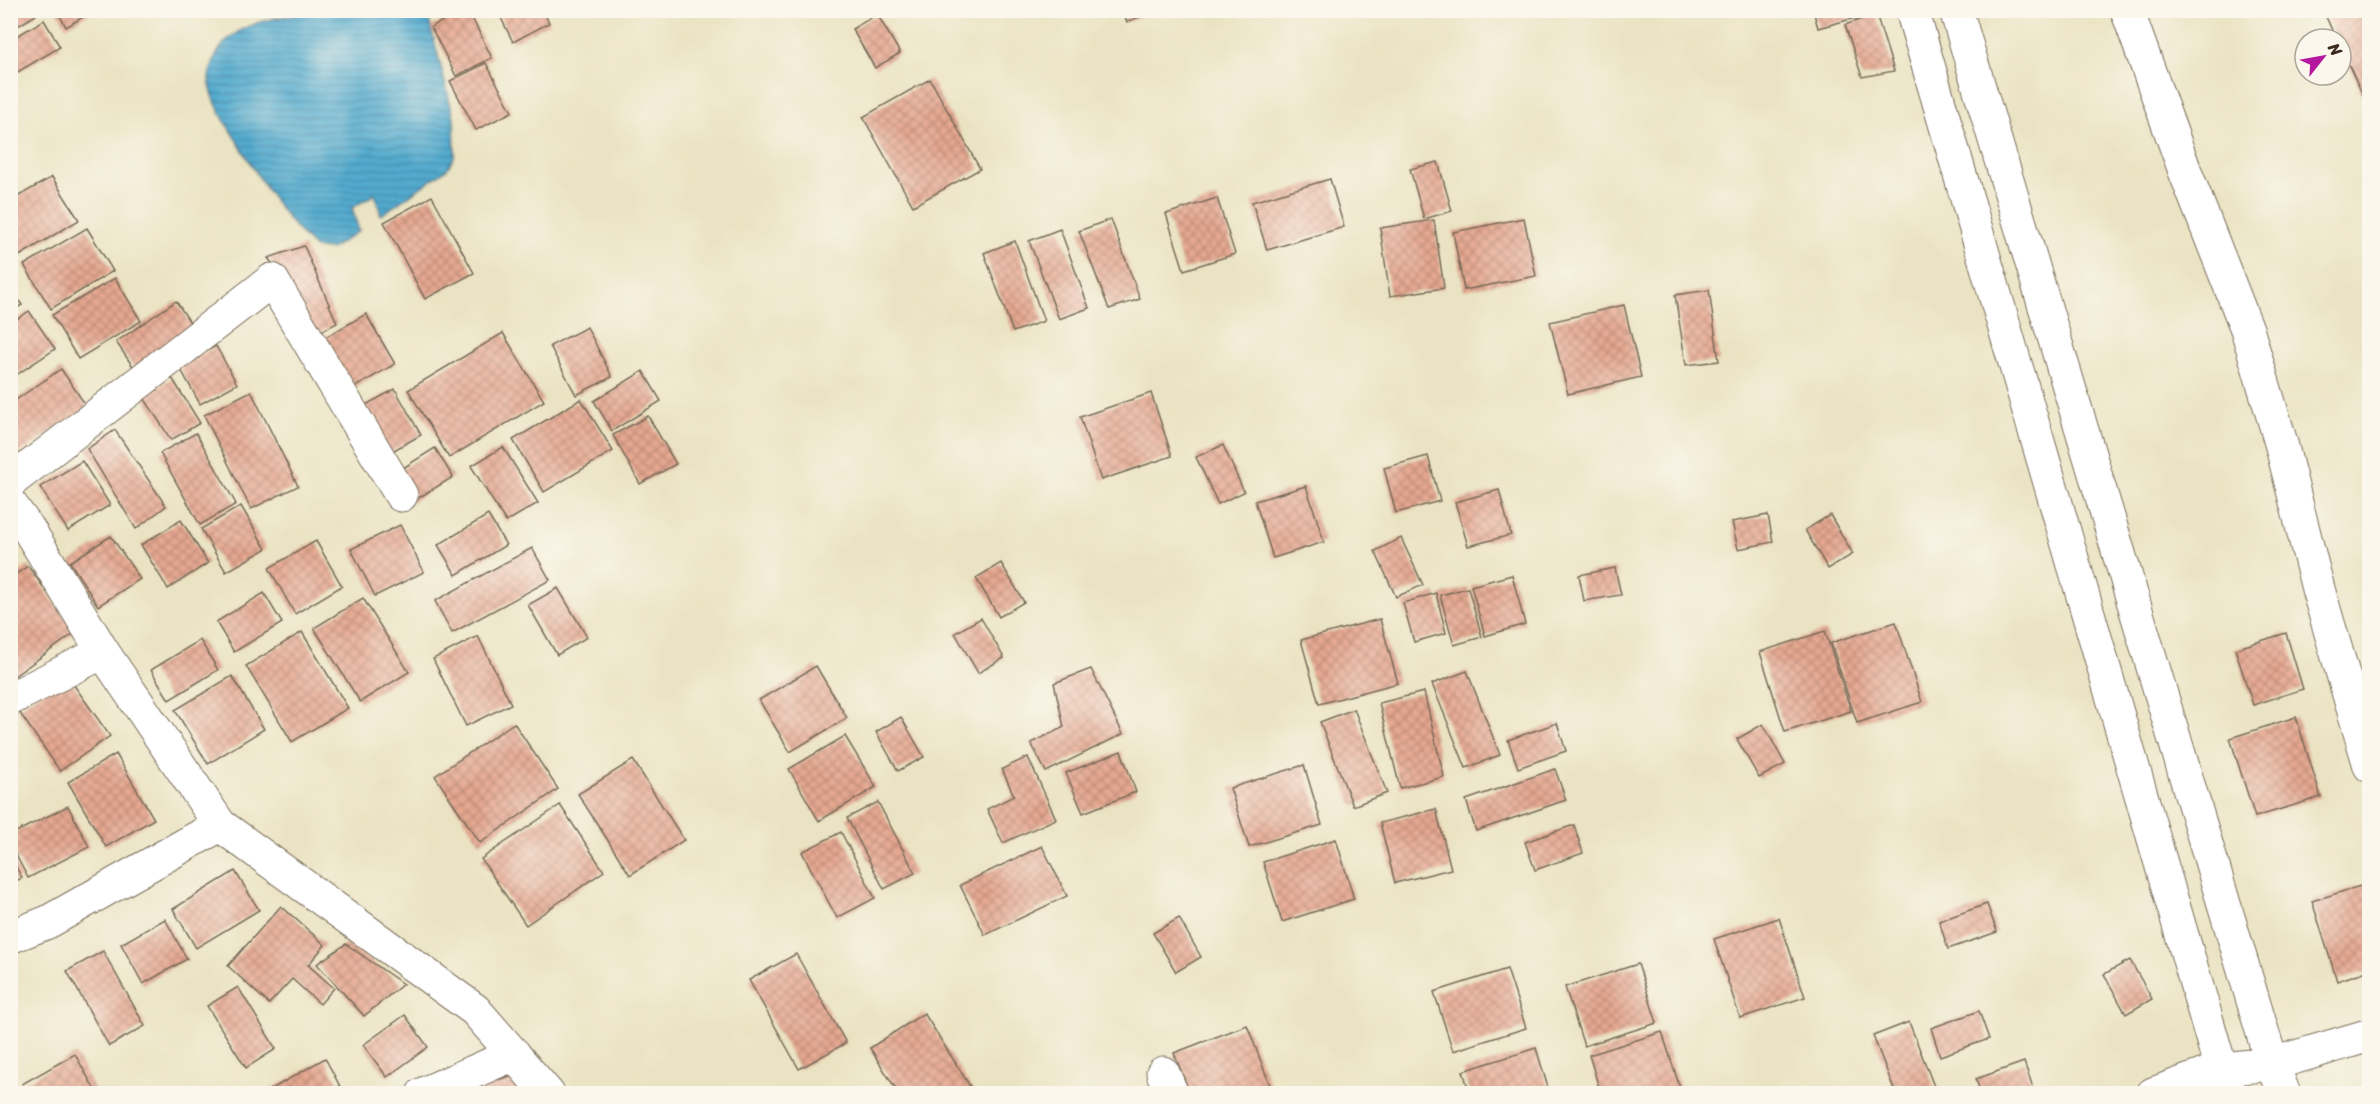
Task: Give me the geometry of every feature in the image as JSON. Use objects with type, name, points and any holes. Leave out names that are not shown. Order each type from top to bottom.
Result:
[{"type":"street","points":[[1912,10],[2226,1082]]},
{"type":"street","points":[[1956,10],[2278,1079]]},
{"type":"street","points":[[2127,10],[2186,174],[2247,329],[2281,443],[2318,589],[2370,766]]},
{"type":"street","points":[[10,482],[272,280],[401,495]]},
{"type":"street","points":[[10,504],[29,530],[103,652],[220,825],[475,1010],[548,1094]]},
{"type":"street","points":[[10,699],[103,652]]},
{"type":"street","points":[[10,937],[48,922],[220,825]]},
{"type":"street","points":[[2154,1094],[2226,1082],[2278,1079],[2370,1035]]},
{"type":"street","points":[[423,1094],[514,1054]]},
{"type":"water","points":[[324,10],[427,12],[454,118],[455,155],[447,169],[381,215],[375,194],[352,208],[359,231],[331,249],[315,248],[275,202],[222,115],[209,79],[212,65],[221,47],[245,28],[277,18]]},
{"type":"building","points":[[10,10],[33,10],[36,15],[10,31]]},
{"type":"building","points":[[57,10],[95,10],[66,27]]},
{"type":"building","points":[[463,10],[468,10],[492,58],[456,76],[431,27]]},
{"type":"building","points":[[497,10],[543,10],[549,23],[513,42]]},
{"type":"building","points":[[1122,10],[1154,10],[1154,11],[1127,22]]},
{"type":"building","points":[[1813,10],[1868,10],[1870,14],[1818,28]]},
{"type":"building","points":[[2323,10],[2370,10],[2370,110],[2353,74],[2353,27],[2331,27]]},
{"type":"building","points":[[877,14],[900,53],[875,68],[852,29]]},
{"type":"building","points":[[1876,14],[1894,71],[1862,77],[1845,25]]},
{"type":"building","points":[[44,20],[60,47],[16,73],[10,63],[10,40]]},
{"type":"building","points":[[486,63],[512,112],[476,130],[450,81]]},
{"type":"building","points":[[930,79],[980,169],[913,206],[863,117]]},
{"type":"building","points":[[1438,162],[1452,211],[1424,219],[1410,169]]},
{"type":"building","points":[[52,177],[79,220],[16,258],[10,248],[10,201]]},
{"type":"building","points":[[1330,179],[1344,227],[1267,250],[1252,202]]},
{"type":"building","points":[[432,196],[474,273],[425,299],[384,222]]},
{"type":"building","points":[[1217,198],[1235,254],[1184,270],[1166,214]]},
{"type":"building","points":[[1524,218],[1536,276],[1464,290],[1453,232]]},
{"type":"building","points":[[1111,219],[1140,299],[1109,309],[1079,231]]},
{"type":"building","points":[[1434,220],[1444,288],[1390,296],[1380,228]]},
{"type":"building","points":[[87,228],[113,271],[51,309],[24,265]]},
{"type":"building","points":[[1060,229],[1089,308],[1059,319],[1029,241]]},
{"type":"building","points":[[1015,241],[1044,321],[1013,332],[984,253]]},
{"type":"building","points":[[304,246],[337,323],[316,334],[290,286],[268,258]]},
{"type":"building","points":[[115,278],[141,321],[78,359],[52,315]]},
{"type":"building","points":[[10,288],[22,305],[10,312]]},
{"type":"building","points":[[1709,290],[1719,361],[1686,365],[1675,295]]},
{"type":"building","points":[[176,301],[195,330],[136,371],[116,342]]},
{"type":"building","points":[[1624,305],[1641,377],[1568,394],[1550,322]]},
{"type":"building","points":[[29,311],[55,349],[10,379],[10,324]]},
{"type":"building","points":[[366,314],[395,364],[345,393],[317,342]]},
{"type":"building","points":[[587,327],[612,377],[576,395],[550,346]]},
{"type":"building","points":[[503,333],[544,401],[449,458],[408,390]]},
{"type":"building","points":[[216,346],[237,384],[200,404],[179,366]]},
{"type":"building","points":[[61,369],[87,407],[10,460],[10,404]]},
{"type":"building","points":[[643,371],[661,401],[612,431],[594,401]]},
{"type":"building","points":[[172,378],[200,423],[171,440],[143,396]]},
{"type":"building","points":[[395,389],[421,435],[387,454],[360,408]]},
{"type":"building","points":[[251,391],[298,486],[251,509],[204,415]]},
{"type":"building","points":[[1151,393],[1172,456],[1101,480],[1080,417]]},
{"type":"building","points":[[581,399],[613,451],[544,492],[513,440]]},
{"type":"building","points":[[648,416],[676,464],[640,484],[613,435]]},
{"type":"building","points":[[115,430],[166,506],[136,529],[87,449]]},
{"type":"building","points":[[196,433],[236,504],[200,525],[160,453]]},
{"type":"building","points":[[1223,445],[1244,492],[1218,504],[1196,457]]},
{"type":"building","points":[[503,447],[538,503],[506,522],[471,466]]},
{"type":"building","points":[[435,448],[453,477],[412,502],[395,473]]},
{"type":"building","points":[[1428,456],[1440,501],[1396,513],[1384,468]]},
{"type":"building","points":[[82,461],[110,505],[68,531],[40,487]]},
{"type":"building","points":[[1306,486],[1324,542],[1273,558],[1255,501]]},
{"type":"building","points":[[1499,490],[1511,535],[1468,546],[1455,502]]},
{"type":"building","points":[[241,506],[266,549],[226,572],[201,529]]},
{"type":"building","points":[[488,515],[506,545],[456,575],[438,545]]},
{"type":"building","points":[[1768,515],[1773,542],[1738,549],[1732,522]]},
{"type":"building","points":[[1830,515],[1853,554],[1828,569],[1805,530]]},
{"type":"building","points":[[181,520],[208,563],[168,589],[141,545]]},
{"type":"building","points":[[400,525],[424,572],[375,596],[351,549]]},
{"type":"building","points":[[111,536],[140,579],[98,606],[70,562]]},
{"type":"building","points":[[1401,538],[1423,585],[1396,597],[1375,551]]},
{"type":"building","points":[[316,541],[342,586],[295,614],[269,568]]},
{"type":"building","points":[[532,548],[550,580],[452,633],[435,601]]},
{"type":"building","points":[[1001,563],[1024,602],[999,617],[976,578]]},
{"type":"building","points":[[28,566],[76,632],[10,679],[10,578]]},
{"type":"building","points":[[1615,568],[1621,595],[1584,601],[1579,575]]},
{"type":"building","points":[[1512,575],[1525,624],[1485,636],[1471,586]]},
{"type":"building","points":[[558,588],[587,637],[557,655],[528,605]]},
{"type":"building","points":[[1468,588],[1482,637],[1454,645],[1440,595]]},
{"type":"building","points":[[264,593],[282,623],[234,652],[216,622]]},
{"type":"building","points":[[1436,593],[1446,633],[1414,642],[1403,603]]},
{"type":"building","points":[[363,598],[409,672],[360,702],[314,628]]},
{"type":"building","points":[[981,618],[1004,658],[978,673],[955,633]]},
{"type":"building","points":[[1380,619],[1398,683],[1319,704],[1301,640]]},
{"type":"building","points":[[1896,622],[1922,702],[1857,723],[1831,643]]},
{"type":"building","points":[[1825,631],[1851,711],[1785,732],[1760,652]]},
{"type":"building","points":[[302,632],[348,708],[292,742],[246,666]]},
{"type":"building","points":[[2286,633],[2303,689],[2253,705],[2235,649]]},
{"type":"building","points":[[478,636],[511,704],[466,726],[433,659]]},
{"type":"building","points":[[200,640],[218,670],[169,700],[151,670]]},
{"type":"building","points":[[816,666],[847,718],[790,752],[759,700]]},
{"type":"building","points":[[1091,669],[1123,734],[1046,772],[1031,743],[1064,727],[1054,683]]},
{"type":"building","points":[[1467,671],[1500,755],[1466,768],[1432,684]]},
{"type":"building","points":[[66,674],[110,736],[60,771],[17,709]]},
{"type":"building","points":[[232,676],[264,729],[208,764],[175,710]]},
{"type":"building","points":[[1424,692],[1444,777],[1400,788],[1379,703]]},
{"type":"building","points":[[1354,709],[1387,793],[1353,806],[1320,722]]},
{"type":"building","points":[[901,717],[924,757],[898,771],[876,732]]},
{"type":"building","points":[[2296,717],[2321,797],[2255,817],[2230,738]]},
{"type":"building","points":[[514,723],[558,789],[480,843],[435,776]]},
{"type":"building","points":[[1557,723],[1566,751],[1518,768],[1508,740]]},
{"type":"building","points":[[1763,724],[1785,764],[1759,778],[1737,739]]},
{"type":"building","points":[[845,736],[876,787],[819,821],[789,769]]},
{"type":"building","points":[[1121,751],[1136,792],[1083,813],[1066,773]]},
{"type":"building","points":[[116,754],[154,819],[106,847],[68,782]]},
{"type":"building","points":[[1028,757],[1056,819],[1003,843],[987,809],[1014,796],[1002,769]]},
{"type":"building","points":[[633,760],[684,840],[630,875],[578,794]]},
{"type":"building","points":[[1304,765],[1322,825],[1249,847],[1230,788]]},
{"type":"building","points":[[1555,769],[1566,800],[1476,831],[1466,800]]},
{"type":"building","points":[[878,802],[915,873],[884,889],[847,818]]},
{"type":"building","points":[[560,805],[604,871],[526,925],[481,859]]},
{"type":"building","points":[[68,806],[89,847],[28,878],[10,844],[10,835]]},
{"type":"building","points":[[1436,809],[1451,869],[1395,883],[1380,823]]},
{"type":"building","points":[[1574,825],[1583,853],[1535,870],[1525,842]]},
{"type":"building","points":[[841,832],[875,898],[837,918],[802,852]]},
{"type":"building","points":[[1336,839],[1354,899],[1282,922],[1263,862]]},
{"type":"building","points":[[1042,846],[1067,896],[985,935],[960,885]]},
{"type":"building","points":[[10,856],[22,878],[10,884]]},
{"type":"building","points":[[235,871],[259,910],[196,948],[173,909]]},
{"type":"building","points":[[2370,883],[2370,970],[2337,981],[2312,901]]},
{"type":"building","points":[[1987,904],[1997,932],[1948,949],[1939,921]]},
{"type":"building","points":[[281,906],[325,945],[308,965],[334,988],[320,1004],[292,979],[269,1004],[228,966]]},
{"type":"building","points":[[1179,918],[1201,957],[1176,972],[1153,933]]},
{"type":"building","points":[[1779,918],[1805,997],[1740,1018],[1714,939]]},
{"type":"building","points":[[165,919],[187,959],[143,984],[121,944]]},
{"type":"building","points":[[346,944],[403,984],[364,1016],[317,964]]},
{"type":"building","points":[[103,951],[145,1026],[109,1046],[67,971]]},
{"type":"building","points":[[796,954],[846,1043],[799,1069],[749,980]]},
{"type":"building","points":[[2130,960],[2152,999],[2126,1014],[2104,974]]},
{"type":"building","points":[[1638,964],[1657,1023],[1584,1046],[1565,987]]},
{"type":"building","points":[[1507,969],[1526,1028],[1453,1051],[1434,992]]},
{"type":"building","points":[[238,987],[276,1049],[246,1068],[207,1006]]},
{"type":"building","points":[[1979,1011],[1989,1039],[1940,1056],[1931,1028]]},
{"type":"building","points":[[924,1013],[975,1094],[899,1094],[870,1048]]},
{"type":"building","points":[[405,1015],[428,1047],[387,1077],[363,1045]]},
{"type":"building","points":[[1909,1022],[1937,1094],[1896,1094],[1873,1036]]},
{"type":"building","points":[[1247,1025],[1273,1093],[1190,1094],[1174,1053]]},
{"type":"building","points":[[1662,1032],[1681,1091],[1674,1094],[1601,1094],[1589,1055]]},
{"type":"building","points":[[1536,1048],[1550,1094],[1470,1094],[1463,1071]]},
{"type":"building","points":[[75,1054],[97,1094],[27,1094],[22,1084]]},
{"type":"building","points":[[325,1058],[344,1094],[263,1094]]},
{"type":"building","points":[[2024,1062],[2034,1090],[2024,1094],[1981,1094],[1976,1079]]},
{"type":"building","points":[[522,1073],[534,1094],[448,1093]]}]
